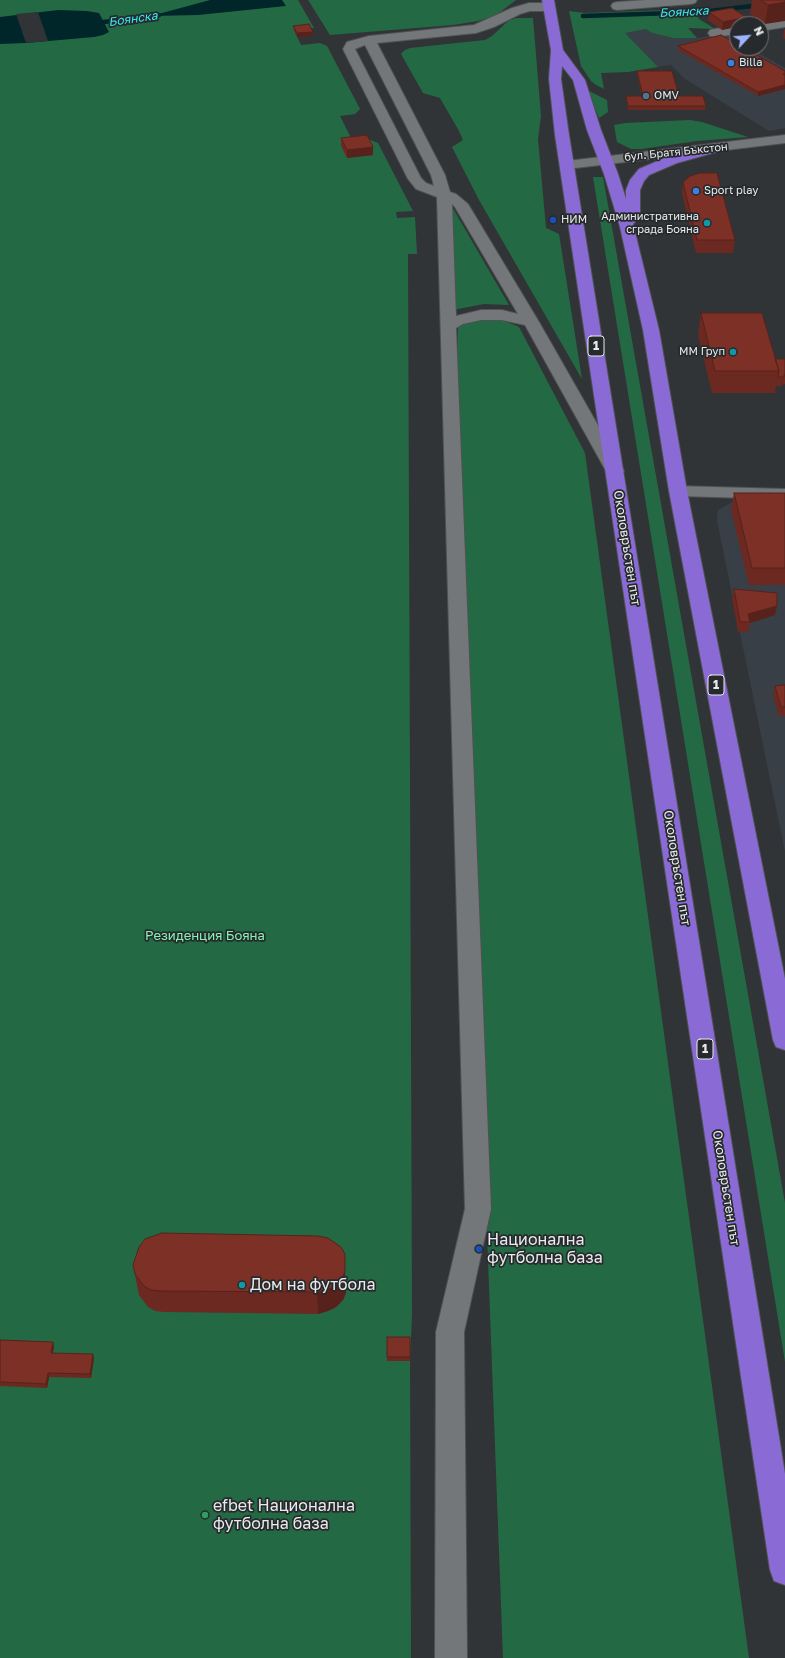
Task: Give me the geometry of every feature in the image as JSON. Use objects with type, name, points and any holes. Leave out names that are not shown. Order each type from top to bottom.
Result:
[{"type":"highway","name":"1","points":[[549,4],[558,50],[555,80],[567,165]]},
{"type":"highway","name":"1","points":[[558,50],[579,80],[594,130],[606,160],[627,227],[651,330],[678,491],[785,1040]]},
{"type":"highway","points":[[627,227],[632,212],[633,190],[637,180],[644,172],[672,160],[715,148]]},
{"type":"highway","name":"Околовръстен път","points":[[567,165],[616,471],[785,1570]]},
{"type":"street","points":[[617,6],[691,0]]},
{"type":"street","points":[[549,4],[529,7],[516,11],[490,24],[476,28],[369,40],[351,45],[349,49],[415,178],[422,186],[456,200],[460,204],[531,322],[616,471]]},
{"type":"street","points":[[769,26],[785,23]]},
{"type":"street","points":[[714,33],[729,31]]},
{"type":"street","points":[[369,40],[438,175],[444,195],[478,1209],[450,1332],[451,1658]]},
{"type":"street","points":[[372,94],[384,97],[390,96],[395,92]]},
{"type":"street","name":"бул. Братя Бъкстон","points":[[567,165],[785,139]]},
{"type":"street","points":[[448,326],[458,320],[481,315],[502,315],[531,322]]},
{"type":"street","points":[[678,491],[785,494]]},
{"type":"shaded area","points":[[646,29],[652,33],[673,38],[697,38],[725,34],[729,36],[729,56],[764,56],[785,68],[785,128],[769,131],[685,79],[671,65],[658,67],[625,33]]},
{"type":"shaded area","points":[[736,500],[785,500],[785,852],[717,521],[718,510]]},
{"type":"green space","name":"Резиденция Бояна","points":[[0,0],[298,0],[314,28],[294,30],[301,45],[320,43],[327,46],[360,109],[355,114],[340,116],[352,140],[368,139],[378,143],[413,211],[396,212],[397,218],[415,217],[417,254],[408,254],[412,1314],[410,1361],[411,1658],[0,1658]]},
{"type":"green space","points":[[308,0],[516,0],[495,16],[478,21],[453,25],[330,35]]},
{"type":"green space","points":[[694,9],[699,19],[715,29],[688,28],[697,38],[673,38],[652,33],[646,29],[625,33],[658,67],[628,72],[601,73],[604,89],[591,81],[581,66],[569,11],[585,13]]},
{"type":"green space","points":[[516,18],[533,18],[541,116],[538,139],[546,228],[559,234],[582,379],[479,200],[452,147],[463,140],[459,131],[440,98],[423,93],[401,54],[410,48],[485,40],[492,36],[508,21]]},
{"type":"green space","points":[[587,90],[607,100],[608,112],[599,118]]},
{"type":"green space","points":[[690,120],[702,122],[748,137],[697,141],[641,149],[631,149],[617,142],[614,125],[625,123]]},
{"type":"green space","points":[[593,177],[603,177],[785,1203],[785,1362]]},
{"type":"green space","points":[[451,205],[509,305],[484,304],[453,310]]},
{"type":"green space","points":[[489,318],[505,321],[519,327],[585,453],[749,1658],[503,1658],[456,410],[458,325],[473,319]]},
{"type":"water","points":[[210,0],[282,0],[286,6],[198,15],[151,16]]},
{"type":"water","points":[[58,10],[99,13],[109,32],[94,37],[0,44],[0,17]]},
{"type":"pier","points":[[38,12],[48,41],[26,43],[16,14]]},
{"type":"building","points":[[761,0],[785,0],[785,2],[768,5]]},
{"type":"building","points":[[732,8],[744,16],[729,16],[729,21],[723,22],[709,12]]},
{"type":"building","points":[[309,24],[313,32],[297,33],[293,26]]},
{"type":"building","name":"Billa","points":[[721,35],[729,40],[729,56],[758,56],[785,71],[783,74],[785,75],[785,85],[758,92],[678,46]]},
{"type":"building","points":[[637,71],[672,71],[679,96],[703,96],[706,106],[628,106],[626,96],[643,96]]},
{"type":"building","points":[[367,135],[373,147],[347,150],[341,138]]},
{"type":"building","name":"Административна сграда Бояна","points":[[700,173],[717,173],[735,240],[697,240],[683,182],[690,176]]},
{"type":"building","points":[[701,313],[762,313],[779,371],[715,371]]},
{"type":"building","points":[[775,359],[785,359],[784,377],[778,377],[779,371]]},
{"type":"building","points":[[734,493],[785,493],[785,568],[752,568]]},
{"type":"building","points":[[734,589],[777,593],[777,606],[748,614],[750,622],[740,622]]},
{"type":"building","points":[[785,685],[785,707],[781,707],[775,686]]},
{"type":"building","points":[[162,1233],[318,1236],[328,1238],[341,1247],[345,1254],[345,1271],[342,1279],[335,1286],[327,1290],[317,1292],[151,1290],[144,1286],[135,1274],[133,1265],[139,1247],[145,1239]]},
{"type":"building","points":[[387,1337],[410,1337],[410,1357],[387,1357]]},
{"type":"building","points":[[0,1340],[53,1342],[51,1353],[93,1354],[90,1374],[48,1373],[46,1384],[0,1382]]},
{"type":"waterway","name":"Боянска","points":[[583,16],[702,12],[760,5]]},
{"type":"waterway","name":"Боянска","points":[[96,23],[159,15]]},
{"type":"place","name":"Billa","points":[[731,63]]},
{"type":"place","name":"OMV","points":[[646,96]]},
{"type":"place","name":"Sport play","points":[[696,191]]},
{"type":"place","name":"НИМ","points":[[553,220]]},
{"type":"place","name":"Административна сграда Бояна","points":[[707,223]]},
{"type":"place","name":"ММ Груп","points":[[733,352]]},
{"type":"place","name":"Национална футболна база","points":[[479,1249]]},
{"type":"place","name":"Дом на футбола","points":[[242,1285]]},
{"type":"place","name":"efbet Национална футболна база","points":[[205,1515]]}]
